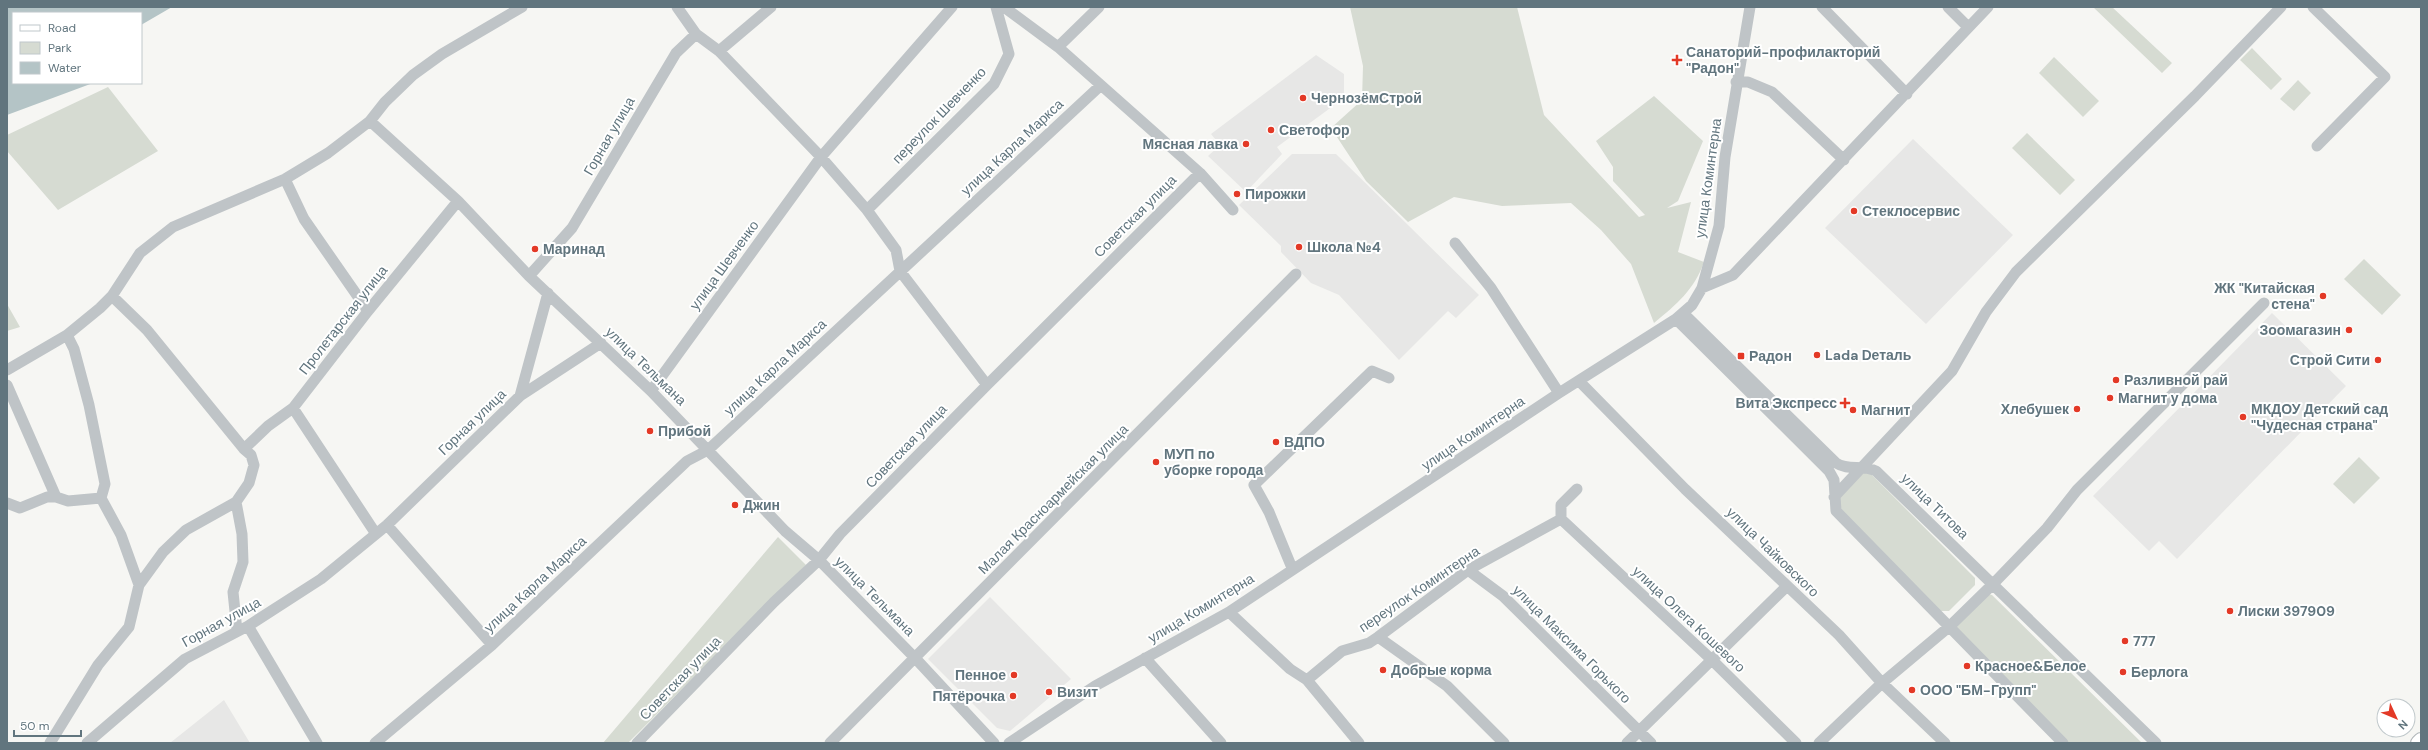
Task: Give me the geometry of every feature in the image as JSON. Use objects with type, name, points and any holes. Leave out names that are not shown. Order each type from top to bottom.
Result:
[{"type":"main road","points":[[2418,743],[2421,740]]},
{"type":"street","points":[[7,370],[66,335],[112,296],[140,253],[174,228],[285,179],[328,153],[370,121],[385,102],[413,75],[442,54],[522,7]]},
{"type":"street","points":[[677,7],[696,34],[720,51],[821,157],[867,210],[896,250],[900,271],[987,385]]},
{"type":"street","points":[[720,51],[771,7]]},
{"type":"street","name":"улица Шевченко","points":[[651,392],[821,157],[952,7]]},
{"type":"street","name":"переулок Шевченко","points":[[867,210],[994,84],[1008,54],[996,7]]},
{"type":"street","points":[[1004,7],[1058,47],[1100,86],[1200,173],[1234,210]]},
{"type":"street","points":[[1058,47],[1099,7]]},
{"type":"street","name":"улица Коминтерна","points":[[1008,743],[1095,686],[1229,612],[1292,568],[1559,393],[1580,382],[1680,316],[1692,305],[1702,288],[1719,226],[1725,157],[1736,82],[1750,7]]},
{"type":"street","points":[[1822,7],[1907,94]]},
{"type":"street","points":[[1948,7],[1968,27]]},
{"type":"street","points":[[1702,288],[1733,275],[1907,94],[1988,7]]},
{"type":"street","points":[[1834,497],[1876,454],[1952,371],[1986,312],[2016,272],[2195,96],[2282,7]]},
{"type":"street","points":[[2313,7],[2385,77],[2317,146]]},
{"type":"street","name":"Горная улица","points":[[529,276],[572,228],[676,53],[696,34]]},
{"type":"street","points":[[1736,82],[1748,82],[1772,92],[1844,160]]},
{"type":"street","name":"улица Карла Маркса","points":[[375,743],[492,646],[687,461],[708,450],[1100,86]]},
{"type":"street","name":"улица Тельмана","points":[[370,121],[458,201],[529,276],[651,392],[784,531],[819,560],[916,659],[994,743]]},
{"type":"street","name":"Советская улица","points":[[637,743],[774,602],[819,560],[840,534],[987,385],[1200,173]]},
{"type":"street","points":[[285,179],[304,219],[368,310]]},
{"type":"street","name":"Пролетарская улица","points":[[244,449],[268,426],[293,408],[368,310],[458,201]]},
{"type":"street","points":[[1455,243],[1491,288],[1559,393]]},
{"type":"street","name":"Малая Красноармейская улица","points":[[830,743],[916,659],[1296,274]]},
{"type":"street","name":"Горная улица","points":[[520,396],[548,293]]},
{"type":"street","points":[[50,743],[98,666],[129,627],[139,585],[162,552],[186,530],[236,502],[249,483],[254,465],[251,455],[244,449],[147,330],[112,296]]},
{"type":"street","points":[[1819,743],[1882,683],[1950,626],[1994,583],[2047,528],[2077,490],[2264,303]]},
{"type":"street","points":[[1680,316],[1830,470],[1834,480],[1836,511],[2063,743]]},
{"type":"street","name":"улица Титова","points":[[1680,316],[1836,463],[1841,466],[1863,467],[1876,471],[1994,583],[2156,743]]},
{"type":"street","points":[[66,335],[74,349],[89,405],[105,484],[101,498],[121,535],[139,585]]},
{"type":"street","name":"Горная улица","points":[[87,743],[185,659],[248,626],[321,579],[387,525],[520,396],[601,343]]},
{"type":"street","points":[[1292,568],[1269,512],[1254,486],[1372,371],[1389,378]]},
{"type":"street","name":"улица Чайковского","points":[[1580,382],[1685,489],[1838,635],[1882,683],[1945,743]]},
{"type":"street","points":[[7,385],[56,497]]},
{"type":"street","points":[[293,408],[376,534]]},
{"type":"street","points":[[1876,454],[1874,465],[1876,471]]},
{"type":"street","points":[[1561,519],[1561,505],[1577,489]]},
{"type":"street","points":[[7,503],[20,508],[47,497],[56,497],[68,501],[101,498]]},
{"type":"street","points":[[236,502],[242,534],[243,562],[233,592],[237,631]]},
{"type":"street","name":"переулок Коминтерна","points":[[1307,680],[1342,651],[1369,643],[1378,637],[1468,570],[1561,519]]},
{"type":"street","name":"улица Олега Кошевого","points":[[1561,519],[1713,661],[1796,743]]},
{"type":"street","points":[[387,525],[492,646]]},
{"type":"street","name":"улица Максима Горького","points":[[1468,570],[1503,596],[1651,743]]},
{"type":"street","points":[[1628,743],[1713,661],[1786,587]]},
{"type":"street","points":[[1229,612],[1290,669],[1307,680],[1359,743]]},
{"type":"street","points":[[248,626],[317,743]]},
{"type":"street","points":[[1378,637],[1447,686],[1504,743]]},
{"type":"street","points":[[1145,658],[1221,743]]},
{"type":"shaded area","points":[[1316,55],[1344,74],[1344,98],[1277,147],[1282,154],[1246,192],[1208,156],[1220,145],[1211,134]]},
{"type":"shaded area","points":[[1913,139],[2013,235],[1926,324],[1825,228]]},
{"type":"shaded area","points":[[1292,154],[1336,154],[1479,295],[1456,318],[1448,311],[1399,360],[1339,295],[1311,283],[1281,252],[1281,246],[1239,205]]},
{"type":"shaded area","name":"МКДОУ Детский сад \"Чудесная страна\"","points":[[2272,313],[2346,386],[2177,559],[2159,541],[2149,551],[2093,496]]},
{"type":"shaded area","points":[[990,597],[1071,679],[1010,731],[997,728],[928,659]]},
{"type":"shaded area","points":[[224,700],[250,743],[170,743]]},
{"type":"green space","points":[[1350,7],[1517,7],[1544,115],[1639,217],[1645,215],[1613,181],[1613,167],[1596,141],[1654,96],[1703,141],[1678,201],[1667,208],[1691,202],[1678,252],[1704,262],[1690,289],[1654,323],[1631,264],[1601,230],[1571,203],[1502,206],[1454,197],[1408,222],[1366,181],[1331,128],[1362,100],[1363,66]]},
{"type":"green space","points":[[2093,7],[2112,7],[2172,63],[2162,73]]},
{"type":"green space","points":[[2252,48],[2282,79],[2271,90],[2240,60]]},
{"type":"green space","points":[[2054,57],[2099,101],[2083,117],[2039,73]]},
{"type":"green space","points":[[2298,80],[2311,93],[2294,111],[2280,99]]},
{"type":"green space","points":[[108,87],[158,151],[58,210],[7,151],[7,135]]},
{"type":"green space","points":[[2027,133],[2075,180],[2060,195],[2012,148]]},
{"type":"green space","points":[[2364,259],[2401,295],[2382,315],[2344,279]]},
{"type":"green space","points":[[7,304],[20,327],[7,331]]},
{"type":"green space","points":[[2359,457],[2380,478],[2354,504],[2333,484]]},
{"type":"green space","points":[[1860,471],[1870,473],[1975,578],[1975,585],[1949,611],[1939,611],[1841,510],[1838,498]]},
{"type":"green space","points":[[778,537],[806,565],[628,743],[603,743]]},
{"type":"green space","points":[[1988,594],[1992,595],[2142,743],[2068,743],[1957,632],[1956,626]]},
{"type":"water","points":[[7,7],[172,7],[142,24],[142,12],[12,12],[12,84],[90,84],[7,115]]},
{"type":"place","name":"Санаторий-профилакторий \"Радон\"","points":[[1677,60]]},
{"type":"place","name":"ЧернозёмСтрой","points":[[1303,98]]},
{"type":"place","name":"Светофор","points":[[1271,130]]},
{"type":"place","name":"Мясная лавка","points":[[1246,144]]},
{"type":"place","name":"Пирожки","points":[[1237,194]]},
{"type":"place","name":"Стеклосервис","points":[[1854,211]]},
{"type":"place","name":"Школа №4","points":[[1299,247]]},
{"type":"place","name":"Маринад","points":[[535,249]]},
{"type":"place","name":"ЖК \"Китайская стена\"","points":[[2323,296]]},
{"type":"place","name":"Зоомагазин","points":[[2349,330]]},
{"type":"place","name":"Lada Dеталь","points":[[1817,355]]},
{"type":"place","name":"Радон","points":[[1741,356]]},
{"type":"place","name":"Строй Сити","points":[[2378,360]]},
{"type":"place","name":"Разливной рай","points":[[2116,380]]},
{"type":"place","name":"Магнит у дома","points":[[2110,398]]},
{"type":"place","name":"Вита Экспресс","points":[[1845,403]]},
{"type":"place","name":"Хлебушек","points":[[2077,409]]},
{"type":"place","name":"Магнит","points":[[1853,410]]},
{"type":"place","name":"МКДОУ Детский сад \"Чудесная страна\"","points":[[2243,417]]},
{"type":"place","name":"Прибой","points":[[650,431]]},
{"type":"place","name":"ВДПО","points":[[1276,442]]},
{"type":"place","name":"МУП по уборке города","points":[[1156,462]]},
{"type":"place","name":"Джин","points":[[735,505]]},
{"type":"place","name":"Лиски 397909","points":[[2230,611]]},
{"type":"place","name":"777","points":[[2125,641]]},
{"type":"place","name":"Красное&Белое","points":[[1967,666]]},
{"type":"place","name":"Добрые корма","points":[[1383,670]]},
{"type":"place","name":"Берлога","points":[[2123,672]]},
{"type":"place","name":"Пенное","points":[[1014,675]]},
{"type":"place","name":"ООО \"БМ-Групп\"","points":[[1912,690]]},
{"type":"place","name":"Визит","points":[[1049,692]]},
{"type":"place","name":"Пятёрочка","points":[[1013,696]]}]
